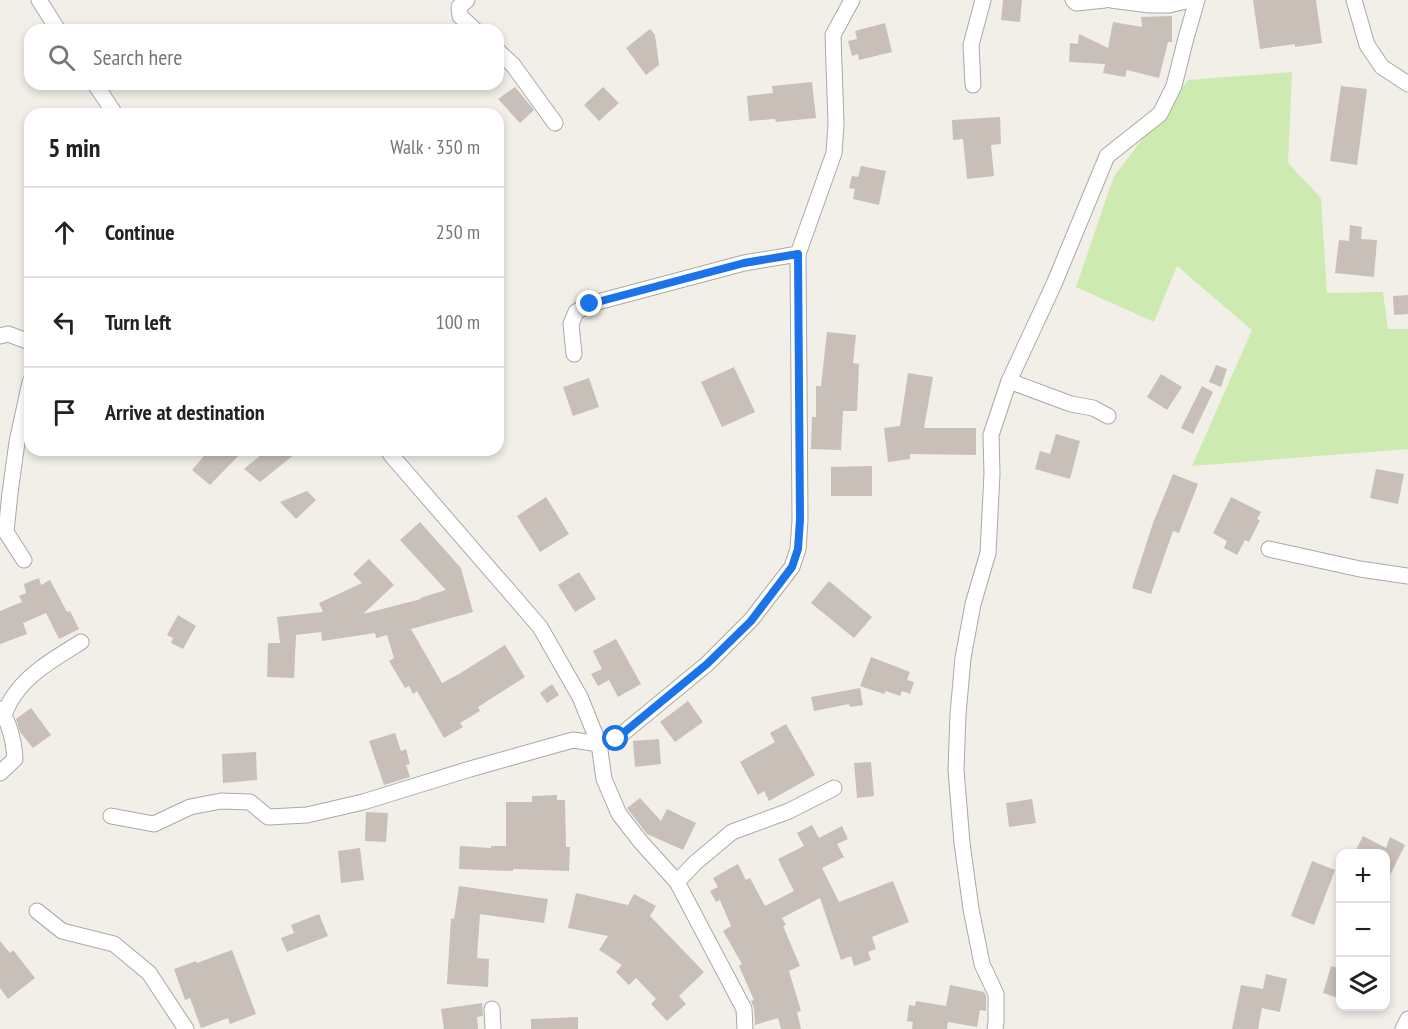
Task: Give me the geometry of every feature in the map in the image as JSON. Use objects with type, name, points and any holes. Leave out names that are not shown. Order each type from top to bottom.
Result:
[{"type":"street","points":[[39,0],[54,24]]},
{"type":"street","points":[[467,0],[459,7],[460,16],[469,24]]},
{"type":"street","points":[[111,816],[154,824],[190,807],[221,801],[250,802],[268,817],[307,815],[363,802],[573,740],[599,744],[616,739],[707,664],[751,621],[792,567],[798,549],[800,519],[798,254],[834,153],[836,124],[833,35],[852,0]]},
{"type":"street","points":[[973,85],[971,45],[983,0]]},
{"type":"street","points":[[1073,0],[1076,3],[1105,0]]},
{"type":"street","points":[[1111,0],[1169,5],[1190,0]]},
{"type":"street","points":[[995,1029],[996,994],[982,964],[971,909],[962,843],[956,770],[963,658],[973,604],[988,553],[992,474],[991,435],[1010,381],[1054,284],[1107,156],[1160,114],[1174,86],[1197,0]]},
{"type":"street","points":[[1354,0],[1367,45],[1382,67],[1408,84]]},
{"type":"street","points":[[504,57],[513,65],[555,123]]},
{"type":"street","points":[[99,90],[111,108]]},
{"type":"street","points":[[574,354],[571,324],[576,312],[590,304],[744,263],[798,254]]},
{"type":"street","points":[[0,336],[8,334],[24,340]]},
{"type":"street","points":[[1010,381],[1071,404],[1093,408],[1108,416]]},
{"type":"street","points":[[24,410],[17,442],[6,532],[24,560]]},
{"type":"street","points":[[392,456],[540,627],[580,698],[599,744],[604,779],[619,814],[677,882],[744,1009],[745,1029]]},
{"type":"street","points":[[1269,549],[1360,569],[1408,576]]},
{"type":"street","points":[[0,773],[15,759],[14,742],[2,712],[13,696],[34,674],[81,642]]},
{"type":"street","points":[[677,882],[695,863],[732,832],[789,811],[834,788]]},
{"type":"street","points":[[37,911],[62,931],[114,944],[149,973],[186,1029]]},
{"type":"street","points":[[492,1009],[493,1029]]},
{"type":"street","points":[[1404,1029],[1408,1019]]},
{"type":"green space","points":[[1292,72],[1288,163],[1321,198],[1327,293],[1383,292],[1388,329],[1408,329],[1408,449],[1192,466],[1252,330],[1177,266],[1154,322],[1076,287],[1114,176],[1188,80]]},
{"type":"building","points":[[1003,0],[1022,0],[1020,22],[1001,20]]},
{"type":"building","points":[[1253,0],[1316,0],[1322,43],[1260,49]]},
{"type":"building","points":[[1172,16],[1172,42],[1168,42],[1159,78],[1127,70],[1125,77],[1103,73],[1105,64],[1069,62],[1070,43],[1078,44],[1079,34],[1108,48],[1113,22],[1142,27],[1141,17]]},
{"type":"building","points":[[885,23],[892,52],[859,60],[858,54],[852,56],[848,41],[857,39],[855,31]]},
{"type":"building","points":[[650,29],[655,35],[659,65],[646,75],[626,48]]},
{"type":"building","points":[[812,82],[816,118],[776,122],[775,119],[749,121],[747,96],[773,93],[772,86]]},
{"type":"building","points":[[1341,86],[1367,89],[1357,165],[1330,161]]},
{"type":"building","points":[[515,87],[534,110],[520,123],[498,99]]},
{"type":"building","points":[[603,87],[619,103],[599,121],[584,105]]},
{"type":"building","points":[[1000,117],[1001,144],[991,145],[994,176],[967,179],[963,139],[953,140],[952,120]]},
{"type":"building","points":[[861,166],[886,171],[879,205],[853,199],[855,189],[849,188],[852,176],[858,177]]},
{"type":"building","points":[[1350,225],[1362,227],[1361,239],[1377,240],[1374,277],[1335,273],[1339,240],[1349,241]]},
{"type":"building","points":[[1408,295],[1408,314],[1394,315],[1393,296]]},
{"type":"building","points":[[827,332],[856,335],[853,363],[859,364],[857,411],[843,411],[841,450],[811,449],[812,417],[816,417],[816,386],[821,386]]},
{"type":"building","points":[[1216,365],[1227,369],[1221,387],[1209,382]]},
{"type":"building","points":[[734,367],[755,412],[722,427],[701,382]]},
{"type":"building","points":[[908,373],[933,377],[924,428],[976,428],[976,455],[910,454],[910,459],[888,462],[884,428],[900,426]]},
{"type":"building","points":[[1161,374],[1182,387],[1167,410],[1147,397]]},
{"type":"building","points":[[589,378],[599,407],[573,416],[563,387]]},
{"type":"building","points":[[1202,386],[1213,392],[1193,434],[1181,428]]},
{"type":"building","points":[[1056,434],[1080,441],[1070,479],[1035,469],[1040,451],[1050,454]]},
{"type":"building","points":[[204,456],[238,456],[210,485],[192,470]]},
{"type":"building","points":[[260,456],[292,456],[260,482],[244,469]]},
{"type":"building","points":[[872,466],[872,496],[831,496],[831,467]]},
{"type":"building","points":[[1376,469],[1404,474],[1398,504],[1370,498]]},
{"type":"building","points":[[1173,474],[1198,484],[1179,533],[1173,531],[1151,594],[1132,588],[1153,523]]},
{"type":"building","points":[[307,491],[316,500],[296,519],[280,502]]},
{"type":"building","points":[[546,497],[569,534],[540,552],[517,516]]},
{"type":"building","points":[[1231,497],[1261,512],[1257,519],[1260,520],[1249,542],[1245,540],[1237,555],[1224,548],[1227,541],[1213,533]]},
{"type":"building","points":[[420,522],[461,568],[473,612],[411,629],[442,683],[505,645],[525,677],[478,707],[480,711],[460,723],[463,727],[444,738],[417,691],[413,694],[409,686],[405,688],[389,661],[394,658],[387,635],[376,638],[375,633],[322,641],[321,632],[296,635],[294,678],[267,677],[268,643],[280,643],[277,617],[323,612],[319,603],[362,583],[353,574],[369,559],[394,585],[363,614],[446,590],[400,540]]},
{"type":"building","points":[[579,572],[596,599],[575,612],[558,585]]},
{"type":"building","points":[[39,578],[41,585],[50,580],[79,629],[59,639],[46,613],[23,623],[27,634],[0,644],[0,611],[22,602],[19,596],[26,593],[24,584]]},
{"type":"building","points":[[829,581],[872,617],[854,638],[811,603]]},
{"type":"building","points":[[178,615],[196,626],[183,649],[171,643],[173,638],[167,635]]},
{"type":"building","points":[[616,639],[641,684],[618,697],[609,680],[598,686],[591,674],[602,669],[593,651]]},
{"type":"building","points":[[871,657],[910,672],[907,680],[914,682],[910,694],[902,691],[900,696],[886,691],[884,694],[860,686]]},
{"type":"building","points":[[552,684],[559,695],[547,703],[540,693]]},
{"type":"building","points":[[860,688],[863,705],[850,707],[849,704],[814,711],[811,697]]},
{"type":"building","points":[[688,701],[703,722],[675,742],[660,722]]},
{"type":"building","points":[[31,708],[51,735],[33,748],[20,732],[16,719]]},
{"type":"building","points":[[786,724],[815,775],[769,801],[764,791],[758,795],[740,762],[775,742],[770,733]]},
{"type":"building","points":[[395,733],[401,751],[406,749],[410,764],[406,765],[410,777],[384,785],[369,741]]},
{"type":"building","points":[[659,739],[661,764],[635,767],[633,741]]},
{"type":"building","points":[[256,752],[257,780],[223,783],[222,754]]},
{"type":"building","points":[[871,762],[874,796],[857,798],[854,763]]},
{"type":"building","points":[[557,795],[557,800],[565,800],[566,847],[570,847],[569,871],[459,869],[460,846],[491,848],[491,846],[506,846],[506,802],[532,802],[532,796]]},
{"type":"building","points":[[640,798],[661,821],[667,809],[696,823],[683,850],[647,834],[627,808]]},
{"type":"building","points":[[1032,799],[1036,823],[1009,827],[1006,803]]},
{"type":"building","points":[[366,812],[388,813],[386,842],[365,841]]},
{"type":"building","points":[[812,825],[819,838],[842,826],[848,839],[837,844],[844,857],[822,868],[839,902],[893,881],[909,922],[872,937],[876,949],[868,952],[871,960],[854,966],[851,956],[841,960],[820,898],[782,918],[786,925],[783,926],[800,966],[789,971],[801,1011],[797,1012],[801,1029],[781,1029],[778,1018],[755,1025],[754,1008],[751,1001],[754,1000],[739,966],[742,964],[723,931],[731,926],[720,900],[716,902],[710,891],[718,887],[713,878],[738,864],[746,880],[750,878],[765,906],[794,891],[778,859],[804,846],[797,833]]},
{"type":"building","points":[[1363,836],[1386,848],[1390,837],[1405,845],[1390,875],[1390,849],[1356,849]]},
{"type":"building","points":[[360,848],[364,880],[341,883],[338,851]]},
{"type":"building","points":[[1312,861],[1335,870],[1314,925],[1291,916]]},
{"type":"building","points":[[459,886],[548,899],[544,923],[480,914],[477,958],[489,959],[488,987],[447,984],[451,918],[454,919]]},
{"type":"building","points":[[576,893],[628,905],[634,894],[656,906],[650,916],[704,972],[679,996],[686,1004],[667,1021],[651,1004],[656,999],[636,978],[629,985],[616,972],[622,965],[599,950],[608,936],[568,928]]},
{"type":"building","points":[[319,914],[328,936],[287,952],[281,938],[294,933],[291,925]]},
{"type":"building","points":[[0,941],[10,953],[13,950],[35,978],[8,999],[0,988]]},
{"type":"building","points":[[232,950],[256,1014],[230,1024],[228,1018],[201,1028],[190,998],[185,1000],[174,969]]},
{"type":"building","points":[[1331,966],[1336,968],[1336,997],[1323,993]]},
{"type":"building","points":[[1266,974],[1287,979],[1280,1012],[1262,1008],[1258,1029],[1232,1029],[1241,985],[1263,989]]},
{"type":"building","points":[[950,985],[984,992],[986,1011],[980,1010],[977,1027],[948,1022],[947,1029],[912,1029],[913,1022],[907,1021],[909,1005],[915,1006],[916,1001],[946,1006]]},
{"type":"building","points":[[482,1003],[483,1016],[477,1017],[478,1029],[444,1029],[441,1009]]},
{"type":"building","points":[[578,1017],[578,1029],[531,1029],[531,1019]]},
{"type":"route","points":[[590,304],[744,263],[798,254],[800,519],[798,549],[792,567],[751,621],[707,664],[616,739]]}]
